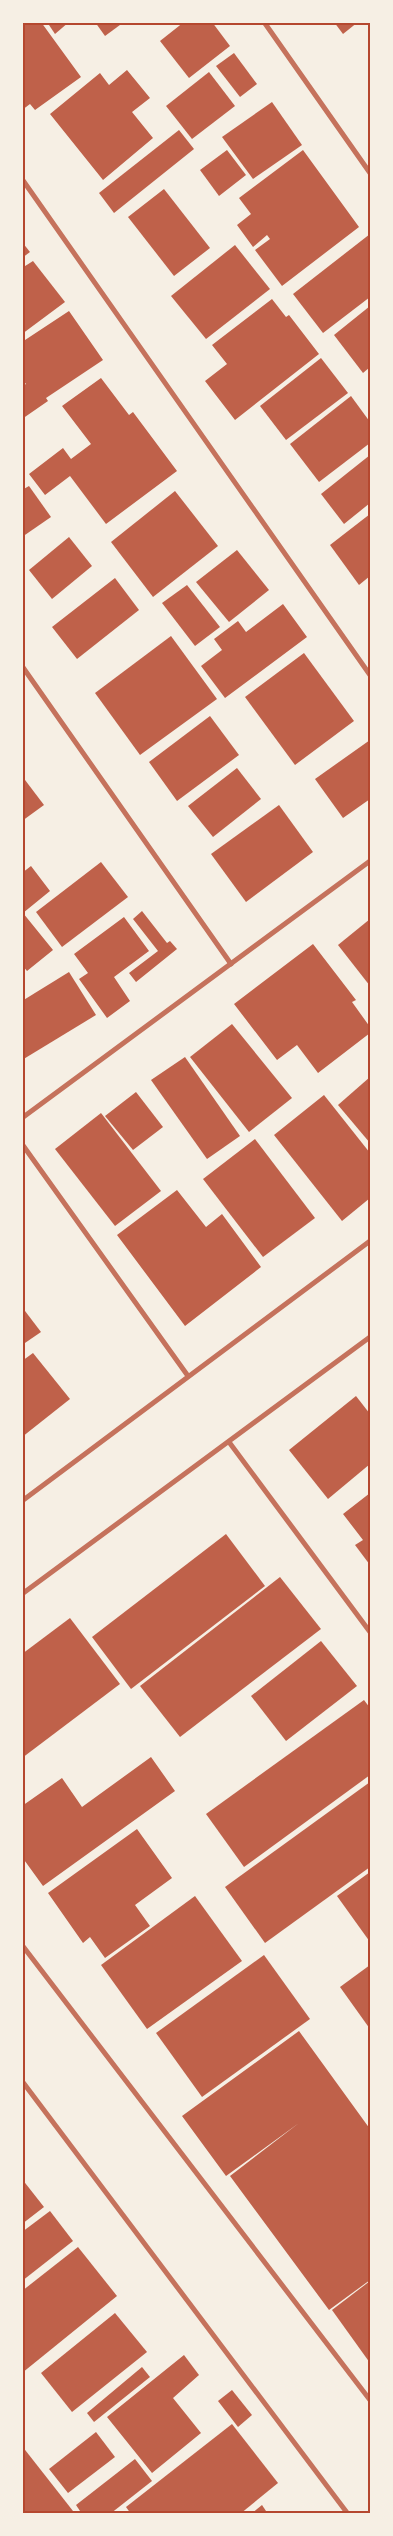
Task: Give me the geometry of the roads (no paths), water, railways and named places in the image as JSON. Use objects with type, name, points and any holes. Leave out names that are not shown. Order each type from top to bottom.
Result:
[{"type":"street","points":[[264,22],[370,173]]},
{"type":"street","points":[[22,179],[370,675]]},
{"type":"street","points":[[22,666],[231,964]]},
{"type":"street","points":[[22,1118],[370,861]]},
{"type":"street","points":[[22,1144],[188,1376]]},
{"type":"street","points":[[22,1501],[370,1241]]},
{"type":"street","points":[[22,1594],[370,1337]]},
{"type":"street","points":[[229,1442],[370,1632]]},
{"type":"street","points":[[22,1945],[370,2400]]},
{"type":"street","points":[[22,2081],[348,2514]]}]
